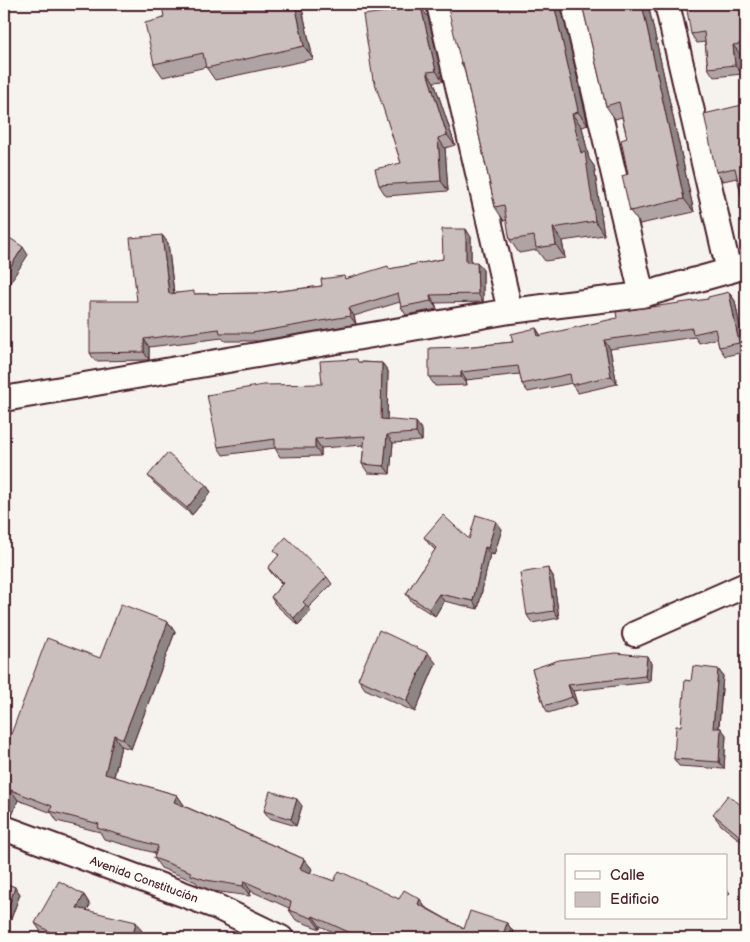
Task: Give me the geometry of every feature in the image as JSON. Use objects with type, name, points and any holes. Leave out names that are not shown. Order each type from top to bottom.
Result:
[{"type":"street","points":[[439,4],[510,311]]},
{"type":"street","points":[[574,4],[642,295]]},
{"type":"street","points":[[4,399],[510,311],[642,295],[738,269],[667,4]]},
{"type":"street","points":[[635,634],[746,585]]},
{"type":"street","name":"Avenida Constitución","points":[[4,828],[215,906],[280,938]]},
{"type":"building","points":[[162,4],[295,4],[304,46],[206,68],[203,53],[154,64],[145,23],[164,18]]},
{"type":"building","points":[[447,4],[554,4],[577,106],[578,112],[572,114],[581,153],[585,152],[595,221],[553,228],[556,245],[536,248],[534,236],[510,240],[504,205],[495,207],[463,63],[461,63]]},
{"type":"building","points":[[582,4],[642,4],[684,199],[630,211],[622,176],[628,174],[621,140],[627,138],[619,102],[606,106]]},
{"type":"building","points":[[686,4],[746,4],[746,43],[733,45],[735,65],[708,68],[704,32],[691,34]]},
{"type":"building","points":[[421,7],[436,71],[427,72],[447,135],[438,138],[441,181],[379,185],[375,169],[401,163],[373,80],[363,15]]},
{"type":"building","points":[[746,104],[746,217],[735,168],[716,172],[704,114]]},
{"type":"building","points":[[442,229],[466,229],[466,262],[477,262],[478,294],[430,295],[431,301],[401,307],[398,293],[349,308],[350,316],[252,333],[220,333],[219,329],[144,339],[144,352],[90,353],[90,301],[137,301],[130,238],[162,235],[169,294],[194,291],[194,294],[263,293],[322,286],[321,279],[344,276],[345,279],[388,266],[389,269],[443,259]]},
{"type":"building","points":[[4,234],[23,247],[4,277]]},
{"type":"building","points":[[729,292],[739,343],[719,347],[715,329],[693,334],[692,328],[604,340],[611,376],[572,385],[570,374],[522,384],[518,366],[461,372],[461,377],[429,377],[429,348],[513,342],[511,334],[536,328],[538,336],[617,318],[616,312],[708,299],[708,297]]},
{"type":"building","points":[[357,359],[358,362],[382,363],[381,419],[416,422],[416,433],[387,435],[384,466],[362,464],[365,436],[315,439],[315,448],[275,448],[275,439],[218,447],[207,395],[263,385],[322,384],[320,361]]},
{"type":"building","points":[[167,453],[206,485],[187,508],[148,476]]},
{"type":"building","points":[[746,494],[746,524],[741,495]]},
{"type":"building","points":[[443,515],[469,539],[476,515],[496,521],[488,548],[485,547],[473,601],[439,594],[429,609],[406,594],[436,548],[424,537]]},
{"type":"building","points":[[286,537],[327,577],[303,602],[306,605],[294,618],[271,597],[283,583],[268,568],[279,555],[274,550]]},
{"type":"building","points":[[548,568],[554,611],[527,615],[520,573]]},
{"type":"building","points":[[121,604],[168,622],[123,739],[114,735],[105,774],[177,795],[174,802],[304,859],[300,869],[334,881],[339,871],[399,899],[404,890],[420,899],[418,904],[464,929],[470,911],[507,923],[502,938],[362,938],[313,916],[312,918],[289,910],[291,902],[244,881],[243,886],[206,880],[191,875],[191,872],[154,858],[158,846],[97,828],[99,824],[50,811],[52,806],[11,790],[4,806],[4,753],[47,638],[100,658]]},
{"type":"building","points":[[379,630],[428,653],[407,701],[358,679]]},
{"type":"building","points":[[616,653],[647,656],[645,676],[568,685],[572,697],[544,706],[532,669],[559,660]]},
{"type":"building","points":[[693,666],[718,669],[713,728],[721,728],[719,762],[674,759],[676,726],[681,726],[685,680],[691,681]]},
{"type":"building","points":[[270,791],[297,799],[291,819],[264,811]]},
{"type":"building","points":[[728,795],[746,809],[746,841],[713,814]]},
{"type":"building","points":[[59,881],[84,895],[77,908],[136,922],[133,935],[144,938],[60,938],[35,923]]},
{"type":"building","points":[[4,883],[15,887],[7,912],[4,911]]}]
